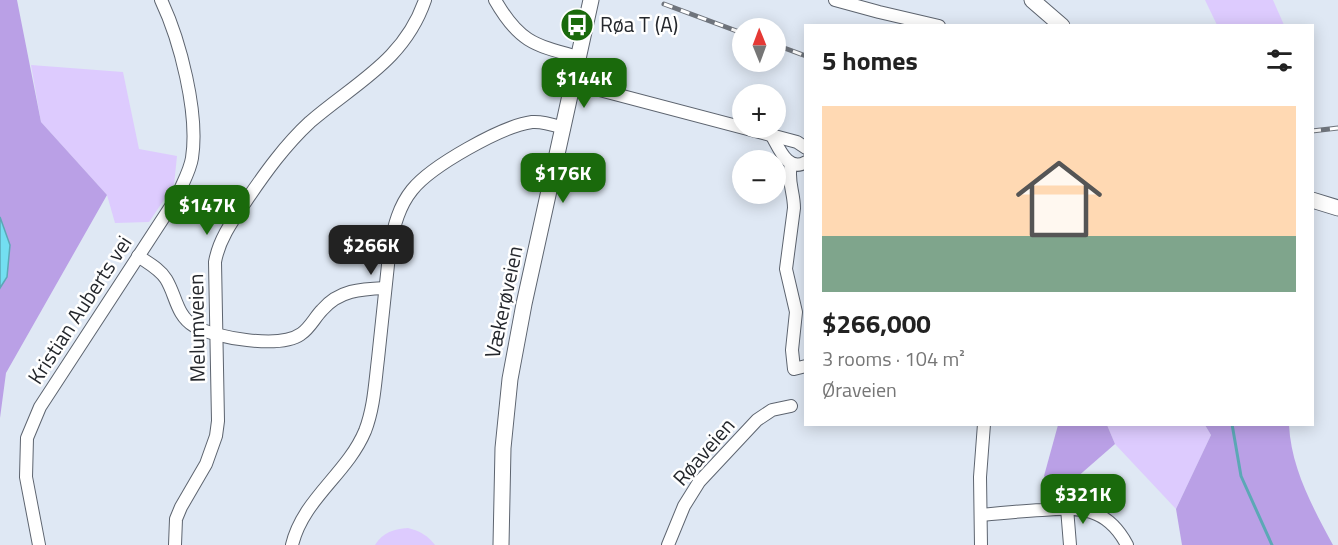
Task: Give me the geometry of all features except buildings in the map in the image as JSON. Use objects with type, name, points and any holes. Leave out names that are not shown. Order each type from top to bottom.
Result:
[{"type":"main road","name":"Vækerøveien","points":[[501,545],[504,448],[510,379],[524,304],[591,0]]},
{"type":"main road","points":[[1032,0],[1057,23]]},
{"type":"main road","points":[[1314,201],[1338,208]]},
{"type":"street","name":"Kristian Auberts vei","points":[[39,545],[26,477],[27,438],[40,407],[177,197],[192,160],[194,136],[187,80],[177,40],[161,0]]},
{"type":"street","name":"Melumveien","points":[[175,545],[176,519],[206,464],[216,436],[218,421],[216,262],[220,242],[278,156],[294,137],[393,55],[412,28],[425,0]]},
{"type":"street","points":[[495,0],[524,37],[542,47],[578,57]]},
{"type":"street","points":[[835,0],[930,24]]},
{"type":"street","points":[[573,83],[732,125]]},
{"type":"street","points":[[292,545],[297,526],[339,474],[365,430],[375,386],[394,224],[412,190],[424,177],[461,153],[507,130],[520,125],[542,122],[564,128]]},
{"type":"street","points":[[773,138],[783,156],[791,164],[804,163]]},
{"type":"street","points":[[780,138],[797,142],[804,147]]},
{"type":"street","points":[[791,164],[788,175],[794,208],[786,274],[796,312],[792,350],[794,369],[804,366]]},
{"type":"street","points":[[138,256],[165,278],[177,308],[195,326],[260,342],[290,340],[300,335],[308,329],[322,309],[344,293],[361,289],[385,288]]},
{"type":"street","name":"Røaveien","points":[[668,545],[684,506],[699,482],[757,420],[772,410],[791,406]]},
{"type":"street","points":[[981,545],[981,469],[984,426]]},
{"type":"street","points":[[981,515],[1067,508],[1089,511],[1106,519],[1120,534],[1126,545]]},
{"type":"street","points":[[1067,508],[1070,545]]},
{"type":"shaded area","points":[[0,0],[17,0],[41,122],[107,195],[6,373],[0,418]]},
{"type":"shaded area","points":[[1205,0],[1273,0],[1284,24],[1217,24]]},
{"type":"shaded area","points":[[31,65],[123,72],[139,149],[177,156],[174,185],[149,222],[115,223],[107,195],[41,122]]},
{"type":"shaded area","points":[[1058,426],[1107,426],[1115,444],[1052,499],[1044,476]]},
{"type":"shaded area","points":[[1107,426],[1206,426],[1211,435],[1176,509],[1115,444]]},
{"type":"shaded area","points":[[1206,426],[1289,426],[1299,472],[1333,545],[1182,545],[1176,509],[1211,435]]},
{"type":"shaded area","points":[[408,528],[423,534],[435,545],[375,545],[389,532]]},
{"type":"water","points":[[0,217],[10,245],[7,277],[0,288]]},
{"type":"waterway","points":[[1232,426],[1241,476],[1272,545]]},
{"type":"railway","points":[[664,4],[732,29]]},
{"type":"railway","points":[[786,49],[804,55]]},
{"type":"railway","points":[[1314,131],[1338,128]]},
{"type":"place","name":"Røa T (A)","points":[[577,25]]}]
